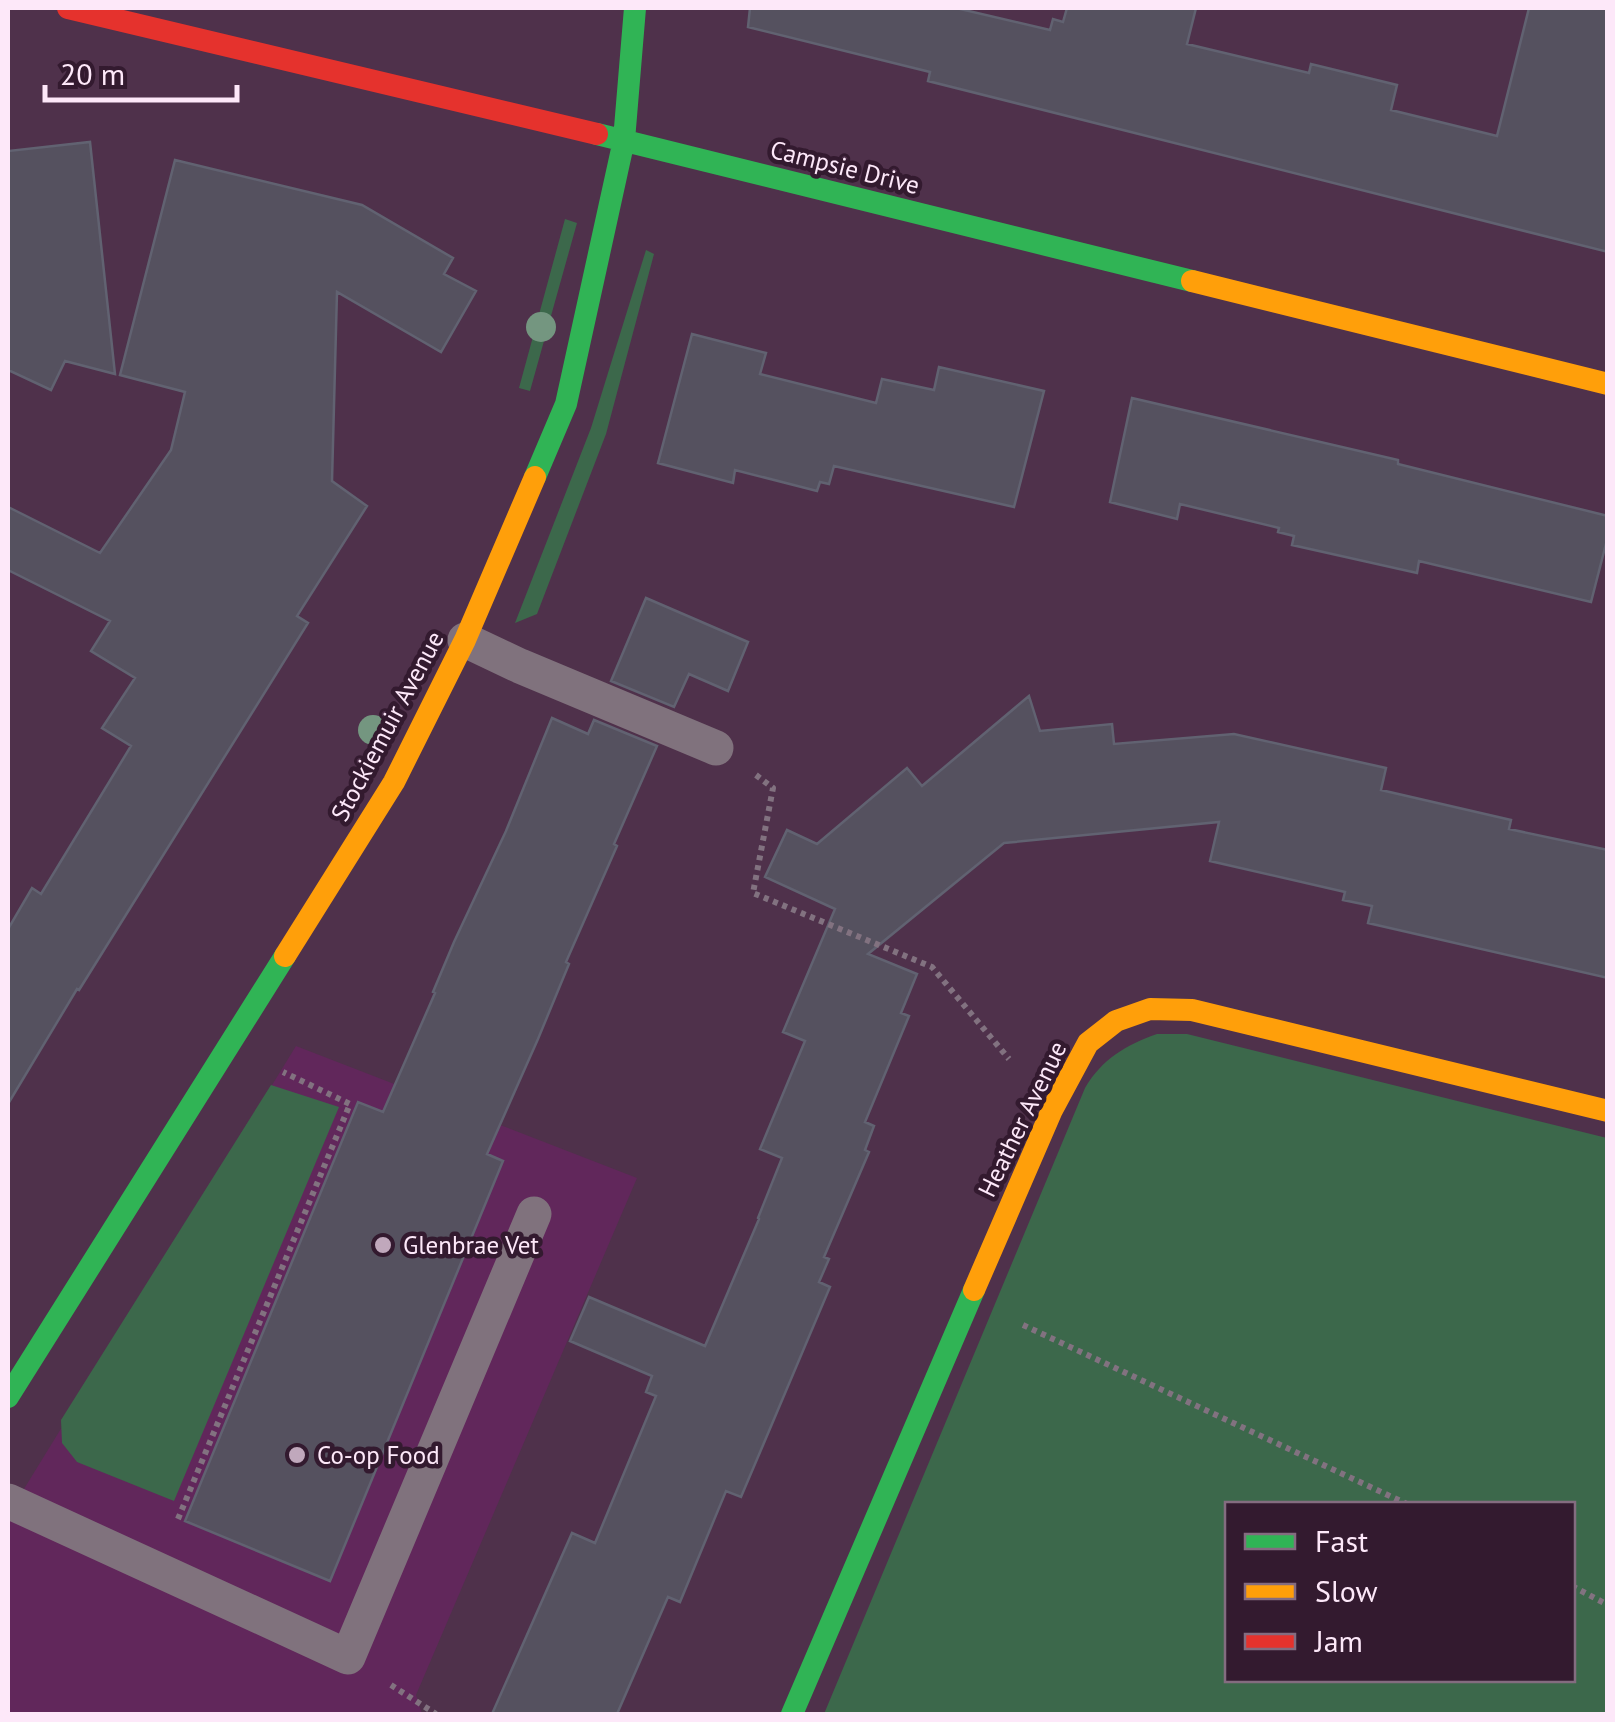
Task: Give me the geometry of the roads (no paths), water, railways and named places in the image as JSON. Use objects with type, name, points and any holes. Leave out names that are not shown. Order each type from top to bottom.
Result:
[{"type":"street","name":"Campsie Drive","points":[[68,8],[624,140],[1608,384]]},
{"type":"street","name":"Stockiemuir Avenue","points":[[8,1397],[394,782],[465,640],[566,404],[624,140],[635,8]]},
{"type":"street","name":"Heather Avenue","points":[[792,1714],[1052,1110],[1088,1044],[1116,1021],[1150,1009],[1192,1010],[1608,1111]]},
{"type":"lane","points":[[465,640],[716,748]]},
{"type":"lane","points":[[8,1501],[348,1657],[534,1214]]},
{"type":"place","name":"Glenbrae Vet","points":[[383,1245]]},
{"type":"place","name":"Co-op Food","points":[[297,1455]]}]
